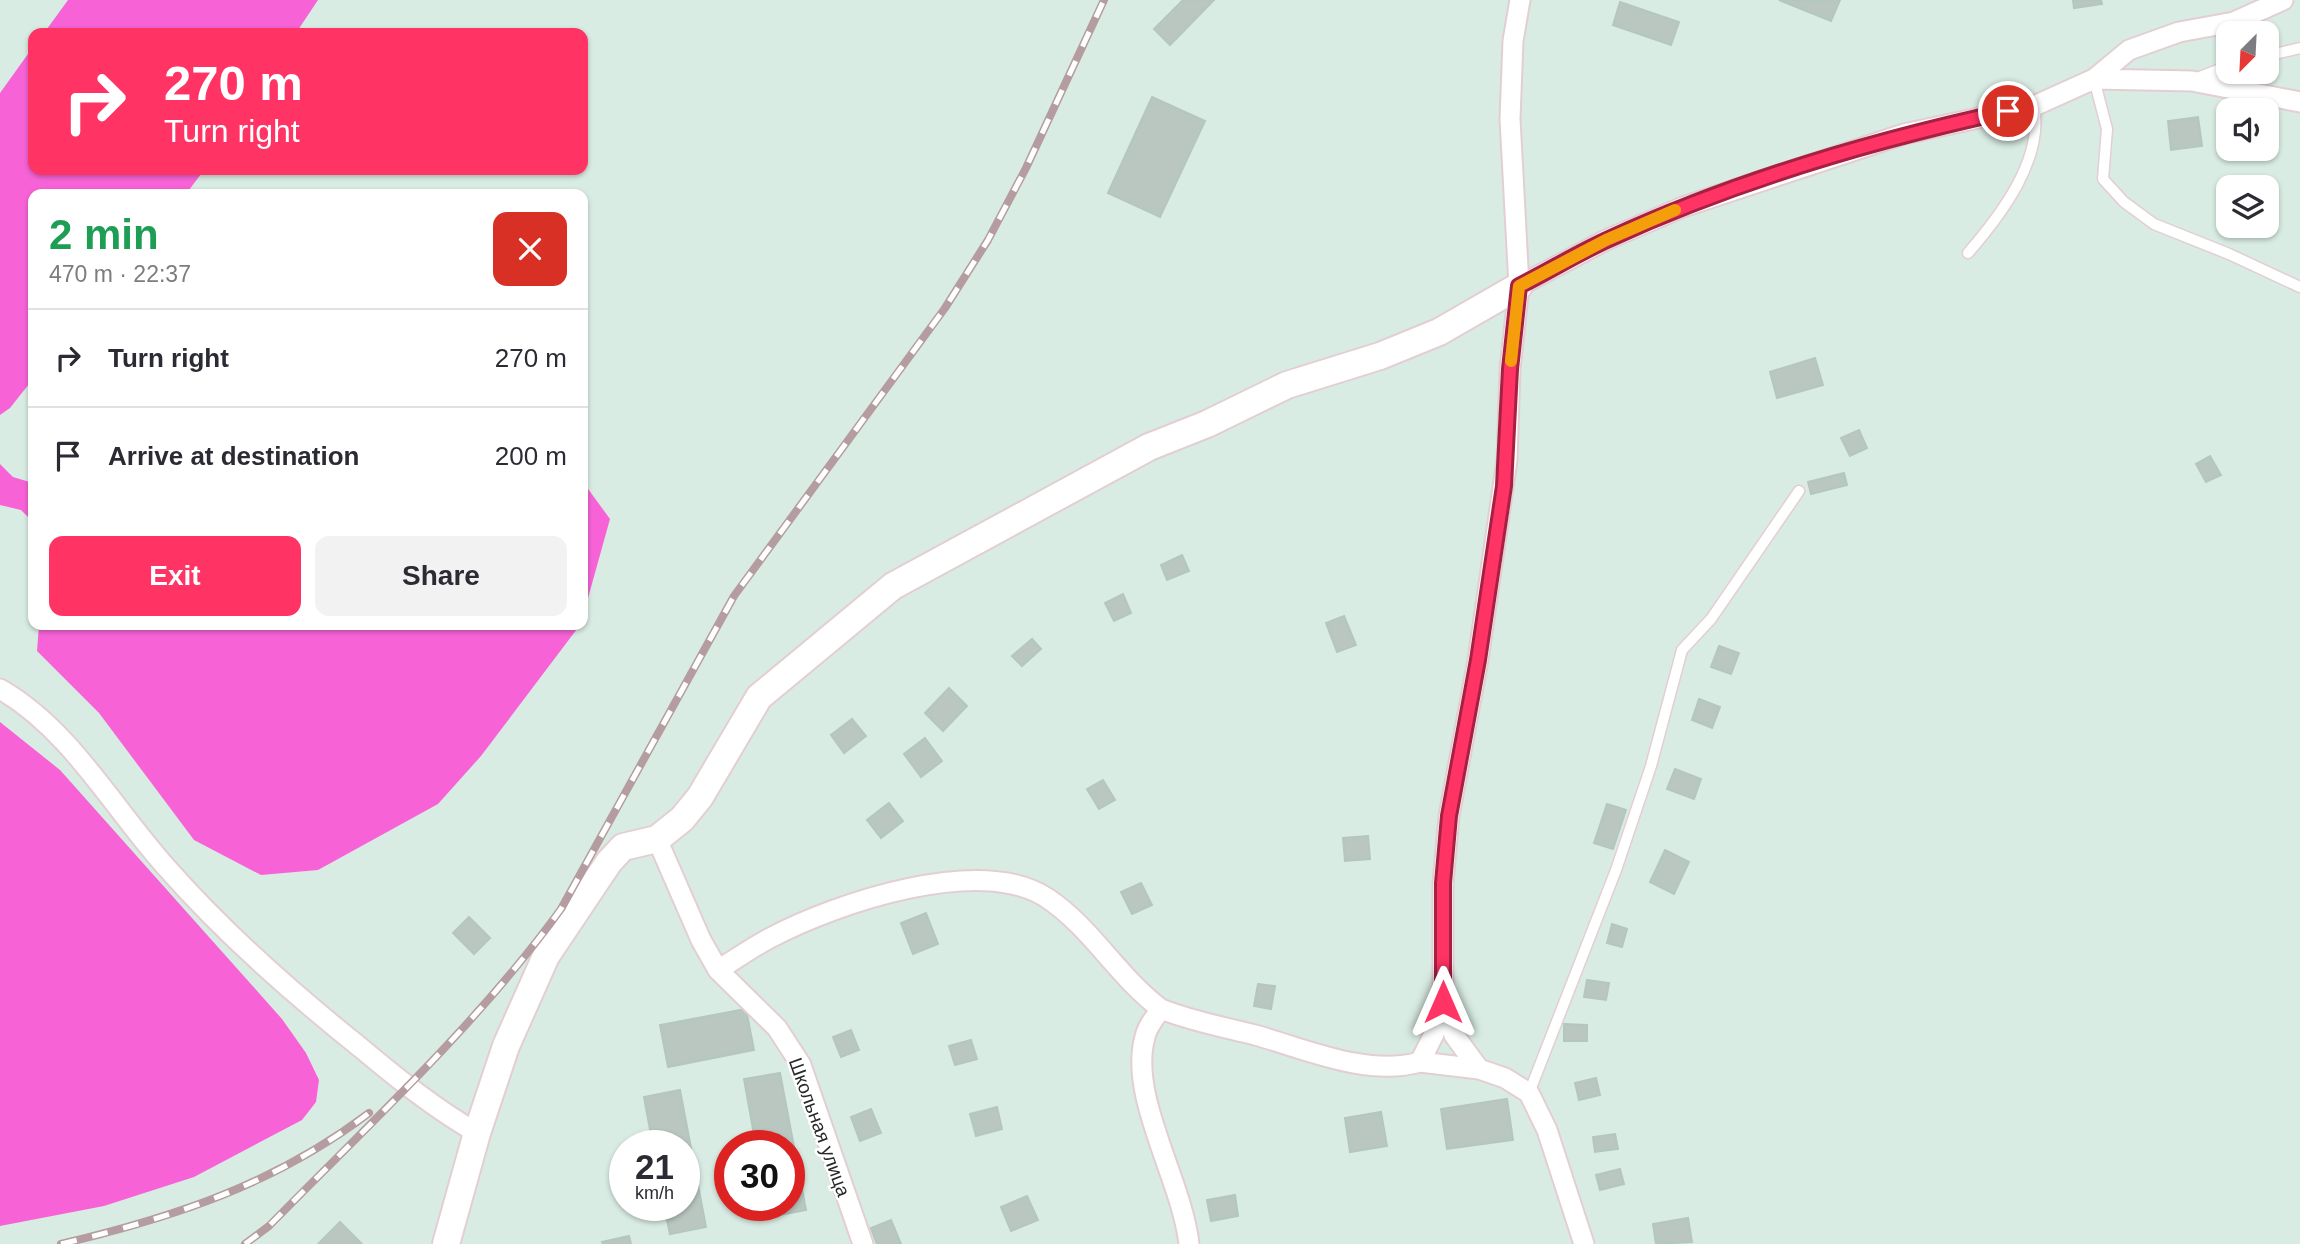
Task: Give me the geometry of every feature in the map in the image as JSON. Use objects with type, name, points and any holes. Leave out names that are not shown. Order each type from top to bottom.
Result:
[{"type":"street","points":[[1420,1062],[1434,1034],[1443,1002],[1443,883],[1449,816],[1478,660],[1505,473],[1510,369],[1519,286],[1510,120],[1513,41],[1520,0]]},
{"type":"street","points":[[446,1244],[477,1133],[506,1045],[546,956],[609,862],[622,847],[657,839],[682,819],[700,797],[760,697],[893,586],[1149,447],[1208,424],[1287,385],[1380,356],[1439,332],[1606,240],[1683,207],[1904,134],[2034,106],[2094,79],[2129,50],[2179,32],[2234,22],[2283,0]]},
{"type":"street","points":[[2094,79],[2192,81],[2300,102]]},
{"type":"street","points":[[0,688],[25,703],[63,741],[166,867],[253,955],[320,1015],[436,1110],[477,1133]]},
{"type":"street","name":"Школьная улица","points":[[657,839],[701,940],[718,970],[776,1028],[801,1065],[863,1244]]},
{"type":"street","points":[[718,970],[772,936],[876,894],[957,881],[1023,886],[1064,911],[1139,992],[1161,1009],[1187,1019],[1311,1052],[1381,1066],[1405,1066],[1420,1062],[1479,1069],[1505,1078],[1529,1093],[1547,1130],[1584,1244]]},
{"type":"street","points":[[1443,1002],[1454,1035],[1479,1069]]},
{"type":"street","points":[[1161,1009],[1145,1034],[1141,1058],[1143,1086],[1185,1214],[1189,1244]]},
{"type":"lane","points":[[2279,53],[2300,48]]},
{"type":"lane","points":[[2192,81],[2216,70]]},
{"type":"lane","points":[[2094,79],[2107,129],[2103,179],[2124,202],[2154,225],[2229,254],[2300,287]]},
{"type":"lane","points":[[1968,253],[1992,225],[2026,164],[2038,124],[2034,106]]},
{"type":"lane","points":[[1529,1093],[1616,870],[1651,766],[1682,650],[1712,619],[1799,491]]},
{"type":"shaded area","points":[[68,0],[318,0],[299,28],[48,28]]},
{"type":"shaded area","points":[[28,54],[28,175],[200,175],[190,189],[28,189],[28,385],[10,408],[0,415],[0,93]]},
{"type":"shaded area","points":[[0,464],[13,477],[28,482],[28,517],[21,510],[0,505]]},
{"type":"shaded area","points":[[588,489],[610,519],[588,598]]},
{"type":"shaded area","points":[[39,630],[576,630],[481,756],[438,804],[318,870],[261,875],[194,840],[99,713],[37,651]]},
{"type":"shaded area","points":[[0,722],[60,770],[282,1019],[306,1053],[319,1080],[316,1102],[302,1120],[194,1177],[104,1206],[0,1226]]},
{"type":"building","points":[[1183,0],[1214,0],[1170,45],[1154,29]]},
{"type":"building","points":[[1779,0],[1840,0],[1831,21]]},
{"type":"building","points":[[2073,0],[2101,0],[2102,4],[2074,8]]},
{"type":"building","points":[[1620,2],[1679,22],[1671,45],[1613,25]]},
{"type":"building","points":[[1152,97],[1205,121],[1160,217],[1108,193]]},
{"type":"building","points":[[2198,117],[2202,146],[2171,150],[2168,121]]},
{"type":"building","points":[[1815,358],[1823,385],[1777,398],[1770,372]]},
{"type":"building","points":[[1859,430],[1867,448],[1850,456],[1841,438]]},
{"type":"building","points":[[2210,456],[2221,475],[2206,482],[2196,464]]},
{"type":"building","points":[[1844,473],[1847,485],[1811,494],[1808,482]]},
{"type":"building","points":[[1182,555],[1189,571],[1167,580],[1161,565]]},
{"type":"building","points":[[1123,594],[1131,613],[1114,621],[1105,603]]},
{"type":"building","points":[[1344,616],[1356,645],[1337,652],[1326,623]]},
{"type":"building","points":[[1032,639],[1041,649],[1022,666],[1012,656]]},
{"type":"building","points":[[1719,646],[1739,653],[1731,674],[1711,667]]},
{"type":"building","points":[[949,688],[967,706],[943,731],[925,713]]},
{"type":"building","points":[[1699,699],[1720,707],[1712,728],[1692,720]]},
{"type":"building","points":[[852,719],[866,736],[844,753],[831,735]]},
{"type":"building","points":[[925,738],[942,761],[921,777],[904,754]]},
{"type":"building","points":[[1675,769],[1701,779],[1694,799],[1667,789]]},
{"type":"building","points":[[1103,780],[1115,800],[1099,809],[1087,789]]},
{"type":"building","points":[[889,803],[903,821],[881,838],[867,820]]},
{"type":"building","points":[[1607,804],[1626,810],[1613,849],[1594,843]]},
{"type":"building","points":[[1368,836],[1370,859],[1345,861],[1343,838]]},
{"type":"building","points":[[1665,850],[1689,862],[1674,894],[1650,882]]},
{"type":"building","points":[[1141,883],[1152,905],[1132,914],[1121,892]]},
{"type":"building","points":[[926,913],[938,944],[913,954],[901,923]]},
{"type":"building","points":[[469,917],[490,938],[474,954],[453,933]]},
{"type":"building","points":[[1612,924],[1627,929],[1622,947],[1607,943]]},
{"type":"building","points":[[1587,980],[1609,983],[1606,1000],[1584,997]]},
{"type":"building","points":[[1258,984],[1275,986],[1271,1009],[1254,1006]]},
{"type":"building","points":[[746,1009],[754,1050],[668,1067],[660,1025]]},
{"type":"building","points":[[1564,1024],[1587,1025],[1587,1041],[1564,1041]]},
{"type":"building","points":[[851,1030],[859,1050],[841,1057],[833,1037]]},
{"type":"building","points":[[971,1040],[977,1059],[955,1065],[949,1046]]},
{"type":"building","points":[[780,1073],[791,1130],[753,1130],[744,1079]]},
{"type":"building","points":[[1596,1078],[1600,1095],[1579,1100],[1575,1083]]},
{"type":"building","points":[[680,1090],[688,1130],[650,1130],[644,1097]]},
{"type":"building","points":[[1507,1099],[1513,1140],[1447,1149],[1441,1109]]},
{"type":"building","points":[[997,1107],[1002,1129],[976,1136],[970,1114]]},
{"type":"building","points":[[871,1109],[881,1133],[860,1141],[851,1117]]},
{"type":"building","points":[[1381,1112],[1387,1146],[1350,1152],[1345,1118]]},
{"type":"building","points":[[1615,1134],[1618,1149],[1595,1152],[1593,1137]]},
{"type":"building","points":[[1620,1169],[1624,1184],[1600,1190],[1596,1175]]},
{"type":"building","points":[[700,1195],[706,1227],[670,1234],[667,1221],[700,1221]]},
{"type":"building","points":[[1235,1195],[1238,1216],[1211,1221],[1207,1200]]},
{"type":"building","points":[[1027,1196],[1038,1220],[1011,1231],[1001,1207]]},
{"type":"building","points":[[1688,1218],[1692,1242],[1656,1244],[1653,1224]]},
{"type":"building","points":[[891,1220],[901,1244],[877,1244],[871,1228]]},
{"type":"building","points":[[340,1222],[362,1244],[318,1244]]},
{"type":"building","points":[[629,1236],[631,1244],[602,1242]]},
{"type":"railway","points":[[245,1244],[269,1226],[421,1073],[494,993],[561,909],[734,596],[945,308],[988,240],[1026,168],[1104,0]]},
{"type":"railway","points":[[61,1244],[184,1209],[260,1179],[297,1160],[369,1113]]},
{"type":"slow traffic","points":[[1511,361],[1519,286],[1606,240],[1675,210]]},
{"type":"route","points":[[1443,1002],[1443,883],[1449,816],[1478,660],[1504,486],[1510,369],[1519,286],[1606,240],[1683,207],[1904,134],[2008,111]]}]
